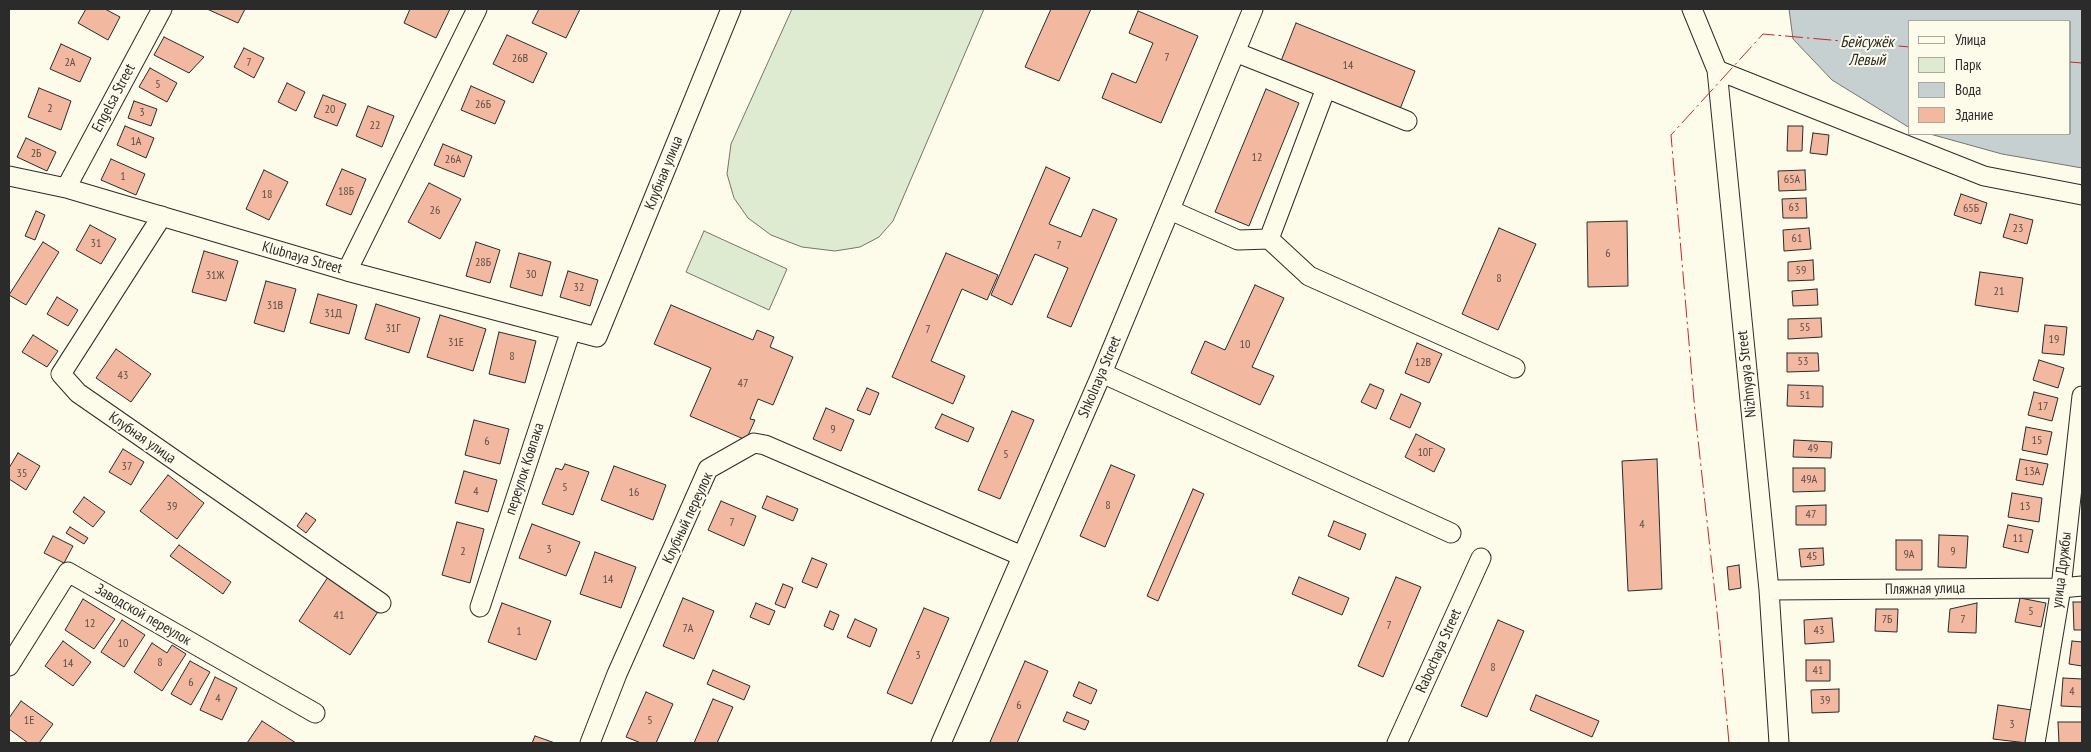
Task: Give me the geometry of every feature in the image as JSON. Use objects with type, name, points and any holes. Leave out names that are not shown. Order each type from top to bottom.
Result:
[{"type":"street","name":"Engelsa Street","points":[[66,188],[162,9]]},
{"type":"street","points":[[347,271],[477,9]]},
{"type":"street","name":"Klubnaya Street","points":[[9,176],[66,188],[347,271],[597,337],[731,9]]},
{"type":"street","name":"Shkolnaya Street","points":[[941,743],[1102,374],[1253,9]]},
{"type":"street","name":"Nizhnyaya Street","points":[[1692,9],[1717,70],[1768,590],[1779,743]]},
{"type":"street","points":[[1235,52],[1407,121]]},
{"type":"street","points":[[1717,70],[1984,176],[2082,195]]},
{"type":"street","points":[[1269,239],[1326,88]]},
{"type":"street","points":[[1170,210],[1238,240],[1269,239],[1309,276],[1515,368]]},
{"type":"street","name":"Клубная улица","points":[[162,216],[61,374],[78,393],[381,603]]},
{"type":"street","name":"переулок Ковпака","points":[[480,607],[571,330]]},
{"type":"street","points":[[1102,374],[1451,533]]},
{"type":"street","name":"улица Дружбы","points":[[2035,743],[2061,588],[2082,396]]},
{"type":"street","name":"Клубный переулок","points":[[590,743],[617,674],[708,468],[754,443],[765,445],[1022,556]]},
{"type":"street","name":"Rabochaya Street","points":[[1397,743],[1481,558]]},
{"type":"street","name":"Заводской переулок","points":[[9,666],[68,572],[315,714]]},
{"type":"street","name":"Пляжная улица","points":[[1768,590],[2061,588],[2082,586]]},
{"type":"green space","points":[[792,9],[984,9],[893,221],[879,237],[860,247],[835,251],[802,247],[771,235],[748,218],[734,198],[727,174],[731,144]]},
{"type":"green space","points":[[704,231],[787,269],[769,310],[686,272]]},
{"type":"water","name":"Бейсужёк Левый","points":[[1789,9],[2082,9],[2082,168],[2002,154],[1934,135],[2071,135],[2071,20],[1908,20],[1908,127],[1832,80],[1793,39]]},
{"type":"building","points":[[86,9],[105,9],[120,17],[108,40],[78,23]]},
{"type":"building","points":[[207,9],[245,9],[238,23]]},
{"type":"building","points":[[410,9],[450,9],[436,38],[404,23]]},
{"type":"building","points":[[539,9],[580,9],[566,38],[532,23]]},
{"type":"building","points":[[1051,9],[1091,9],[1059,81],[1025,67]]},
{"type":"building","points":[[1138,11],[1198,36],[1161,123],[1102,98],[1112,73],[1136,83],[1153,43],[1129,33]]},
{"type":"building","points":[[1296,23],[1415,71],[1400,109],[1281,61]]},
{"type":"building","points":[[507,35],[547,53],[533,83],[493,64]]},
{"type":"building","points":[[164,37],[204,57],[189,73],[154,55]]},
{"type":"building","points":[[61,44],[91,58],[80,82],[50,69]]},
{"type":"building","points":[[244,48],[264,58],[254,78],[234,67]]},
{"type":"building","points":[[150,68],[177,83],[167,102],[139,87]]},
{"type":"building","points":[[287,83],[305,92],[296,111],[278,102]]},
{"type":"building","points":[[471,86],[505,101],[495,124],[461,110]]},
{"type":"building","points":[[39,88],[71,101],[61,130],[28,117]]},
{"type":"building","points":[[1266,89],[1299,103],[1249,226],[1215,212]]},
{"type":"building","points":[[323,95],[346,104],[337,126],[314,117]]},
{"type":"building","points":[[134,101],[157,109],[151,126],[128,118]]},
{"type":"building","points":[[368,106],[394,116],[382,147],[356,136]]},
{"type":"building","points":[[125,126],[154,138],[146,158],[117,145]]},
{"type":"building","points":[[1788,126],[1803,126],[1802,151],[1787,151]]},
{"type":"building","points":[[1813,133],[1829,135],[1827,155],[1810,153]]},
{"type":"building","points":[[26,138],[56,152],[47,171],[17,157]]},
{"type":"building","points":[[443,144],[472,156],[464,177],[434,165]]},
{"type":"building","points":[[111,159],[145,174],[136,195],[101,180]]},
{"type":"building","points":[[1046,167],[1070,178],[1049,224],[1081,237],[1093,209],[1117,219],[1071,327],[1047,317],[1068,268],[1035,254],[1012,305],[991,295]]},
{"type":"building","points":[[342,169],[366,179],[351,215],[326,205]]},
{"type":"building","points":[[264,170],[288,182],[269,220],[246,209]]},
{"type":"building","points":[[1805,170],[1806,190],[1779,191],[1778,171]]},
{"type":"building","points":[[429,183],[461,199],[440,239],[408,222]]},
{"type":"building","points":[[1961,194],[1987,203],[1981,224],[1954,215]]},
{"type":"building","points":[[1806,198],[1807,218],[1783,218],[1782,199]]},
{"type":"building","points":[[36,211],[45,215],[35,240],[25,236]]},
{"type":"building","points":[[2010,214],[2033,220],[2027,244],[2003,237]]},
{"type":"building","points":[[1627,221],[1628,286],[1588,287],[1587,222]]},
{"type":"building","points":[[90,225],[116,239],[101,264],[76,250]]},
{"type":"building","points":[[1499,228],[1536,244],[1498,330],[1462,314]]},
{"type":"building","points":[[1809,228],[1811,249],[1784,251],[1783,230]]},
{"type":"building","points":[[43,242],[59,252],[26,305],[9,295]]},
{"type":"building","points":[[476,242],[500,250],[490,283],[466,276]]},
{"type":"building","points":[[204,251],[238,261],[226,301],[192,292]]},
{"type":"building","points":[[519,253],[551,262],[542,296],[510,287]]},
{"type":"building","points":[[946,253],[998,275],[987,300],[962,289],[931,361],[965,376],[953,404],[892,377]]},
{"type":"building","points":[[1813,260],[1814,280],[1788,281],[1788,262]]},
{"type":"building","points":[[568,271],[598,280],[590,306],[560,297]]},
{"type":"building","points":[[1980,272],[2023,278],[2018,312],[1975,305]]},
{"type":"building","points":[[266,281],[296,289],[284,332],[254,323]]},
{"type":"building","points":[[1255,285],[1284,298],[1252,367],[1274,376],[1260,405],[1191,373],[1205,341],[1225,350]]},
{"type":"building","points":[[1817,289],[1818,305],[1793,306],[1792,291]]},
{"type":"building","points":[[318,294],[357,305],[349,334],[310,323]]},
{"type":"building","points":[[57,297],[78,310],[68,326],[47,314]]},
{"type":"building","points":[[376,304],[420,318],[409,353],[365,339]]},
{"type":"building","points":[[671,305],[753,340],[757,330],[774,337],[770,347],[793,357],[773,405],[758,399],[750,419],[755,420],[746,440],[690,416],[711,368],[654,344]]},
{"type":"building","points":[[440,315],[486,329],[473,371],[427,357]]},
{"type":"building","points":[[1821,318],[1822,337],[1788,339],[1788,319]]},
{"type":"building","points":[[2045,325],[2067,327],[2064,355],[2042,353]]},
{"type":"building","points":[[499,332],[536,341],[525,383],[489,374]]},
{"type":"building","points":[[33,335],[58,351],[47,367],[22,352]]},
{"type":"building","points":[[1417,343],[1442,354],[1429,383],[1405,373]]},
{"type":"building","points":[[116,349],[151,374],[131,402],[96,378]]},
{"type":"building","points":[[1787,353],[1818,353],[1819,371],[1787,372]]},
{"type":"building","points":[[2039,360],[2064,368],[2058,388],[2033,380]]},
{"type":"building","points":[[1370,384],[1384,390],[1376,409],[1361,402]]},
{"type":"building","points":[[1788,385],[1823,386],[1823,407],[1787,406]]},
{"type":"building","points":[[867,388],[879,393],[870,415],[857,410]]},
{"type":"building","points":[[2034,392],[2058,398],[2052,421],[2028,415]]},
{"type":"building","points":[[1401,394],[1421,403],[1410,428],[1390,419]]},
{"type":"building","points":[[826,408],[854,420],[841,451],[813,439]]},
{"type":"building","points":[[1012,411],[1034,420],[1000,499],[978,490]]},
{"type":"building","points":[[942,414],[974,428],[968,442],[935,428]]},
{"type":"building","points":[[474,420],[509,429],[500,464],[465,455]]},
{"type":"building","points":[[2026,427],[2052,432],[2047,455],[2022,450]]},
{"type":"building","points":[[1416,434],[1445,449],[1434,472],[1405,457]]},
{"type":"building","points":[[1794,440],[1832,442],[1831,458],[1793,457]]},
{"type":"building","points":[[123,449],[144,462],[131,485],[109,472]]},
{"type":"building","points":[[18,453],[40,466],[26,490],[9,479],[9,468]]},
{"type":"building","points":[[1657,459],[1662,589],[1628,591],[1622,461]]},
{"type":"building","points":[[2020,459],[2048,464],[2043,485],[2016,480]]},
{"type":"building","points":[[565,464],[589,472],[573,515],[542,504],[556,468],[562,470]]},
{"type":"building","points":[[1111,465],[1135,475],[1105,547],[1080,536]]},
{"type":"building","points":[[614,466],[666,485],[653,520],[601,500]]},
{"type":"building","points":[[1793,468],[1825,468],[1825,491],[1793,492]]},
{"type":"building","points":[[464,471],[497,480],[488,512],[455,503]]},
{"type":"building","points":[[168,475],[204,503],[177,539],[140,511]]},
{"type":"building","points":[[1193,489],[1204,494],[1158,601],[1147,596]]},
{"type":"building","points":[[2012,493],[2042,498],[2039,522],[2008,517]]},
{"type":"building","points":[[767,496],[798,509],[793,521],[762,508]]},
{"type":"building","points":[[84,497],[105,512],[93,527],[73,512]]},
{"type":"building","points":[[721,501],[756,516],[744,546],[708,530]]},
{"type":"building","points":[[1826,505],[1826,525],[1796,525],[1796,506]]},
{"type":"building","points":[[306,513],[316,520],[306,533],[297,526]]},
{"type":"building","points":[[1334,521],[1366,534],[1360,550],[1328,536]]},
{"type":"building","points":[[457,522],[484,529],[470,583],[442,575]]},
{"type":"building","points":[[532,524],[580,542],[566,576],[519,558]]},
{"type":"building","points":[[2008,525],[2033,530],[2028,553],[2003,547]]},
{"type":"building","points":[[70,527],[88,538],[84,544],[66,533]]},
{"type":"building","points":[[1939,535],[1968,536],[1966,568],[1938,567]]},
{"type":"building","points":[[53,536],[73,546],[64,563],[44,553]]},
{"type":"building","points":[[1896,540],[1922,540],[1922,570],[1896,570]]},
{"type":"building","points":[[179,545],[231,582],[223,594],[170,556]]},
{"type":"building","points":[[1823,548],[1824,565],[1801,567],[1799,549]]},
{"type":"building","points":[[595,552],[636,567],[621,608],[580,594]]},
{"type":"building","points":[[812,558],[827,564],[817,588],[802,582]]},
{"type":"building","points":[[1739,565],[1741,588],[1729,590],[1727,567]]},
{"type":"building","points":[[328,577],[379,610],[350,655],[299,621]]},
{"type":"building","points":[[1299,577],[1349,598],[1342,615],[1292,594]]},
{"type":"building","points":[[1396,577],[1421,587],[1383,677],[1358,666]]},
{"type":"building","points":[[783,584],[793,588],[785,608],[775,604]]},
{"type":"building","points":[[683,598],[714,611],[694,659],[663,646]]},
{"type":"building","points":[[2020,598],[2046,603],[2041,627],[2015,622]]},
{"type":"building","points":[[83,599],[115,619],[94,649],[65,630]]},
{"type":"building","points":[[2073,602],[2082,602],[2082,630],[2074,630]]},
{"type":"building","points":[[502,603],[551,621],[536,660],[488,642]]},
{"type":"building","points":[[756,603],[775,611],[769,625],[750,617]]},
{"type":"building","points":[[1977,603],[1976,633],[1948,632],[1950,609]]},
{"type":"building","points":[[924,608],[949,618],[912,704],[887,693]]},
{"type":"building","points":[[1876,609],[1898,609],[1897,632],[1875,631]]},
{"type":"building","points":[[830,611],[839,615],[833,630],[824,626]]},
{"type":"building","points":[[1832,618],[1834,642],[1805,644],[1804,620]]},
{"type":"building","points":[[855,619],[877,629],[870,647],[847,637]]},
{"type":"building","points":[[122,620],[145,635],[124,667],[101,652]]},
{"type":"building","points":[[1498,620],[1524,631],[1487,717],[1461,706]]},
{"type":"building","points":[[63,641],[91,662],[73,686],[45,666]]},
{"type":"building","points":[[2072,641],[2082,642],[2082,666],[2069,664]]},
{"type":"building","points":[[152,643],[167,653],[172,645],[186,654],[162,691],[134,672]]},
{"type":"building","points":[[1806,660],[1830,660],[1830,681],[1806,681]]},
{"type":"building","points":[[190,661],[210,672],[191,705],[171,694]]},
{"type":"building","points":[[1025,661],[1048,671],[1017,743],[990,742]]},
{"type":"building","points":[[713,670],[750,686],[744,700],[707,684]]},
{"type":"building","points":[[215,677],[237,688],[222,720],[200,710]]},
{"type":"building","points":[[2063,678],[2082,679],[2082,707],[2061,706]]},
{"type":"building","points":[[1079,682],[1097,690],[1091,704],[1073,696]]},
{"type":"building","points":[[1839,689],[1839,712],[1812,713],[1811,690]]},
{"type":"building","points":[[646,692],[673,704],[656,743],[641,743],[626,737]]},
{"type":"building","points":[[1536,695],[1599,721],[1592,737],[1530,710]]},
{"type":"building","points":[[713,699],[733,707],[717,743],[694,743]]},
{"type":"building","points":[[21,701],[53,724],[39,743],[28,743],[9,729],[9,718]]},
{"type":"building","points":[[1998,705],[2032,710],[2027,743],[1993,739]]},
{"type":"building","points":[[1067,712],[1089,721],[1085,730],[1063,721]]},
{"type":"building","points":[[262,721],[296,743],[247,743]]},
{"type":"building","points":[[2058,722],[2082,722],[2082,743],[2059,743]]},
{"type":"building","points":[[535,736],[555,743],[532,743]]},
{"type":"power","points":[[1729,743],[1718,621],[1695,412],[1671,135],[1763,34],[1908,47]]},
{"type":"power","points":[[2071,62],[2082,63]]}]
